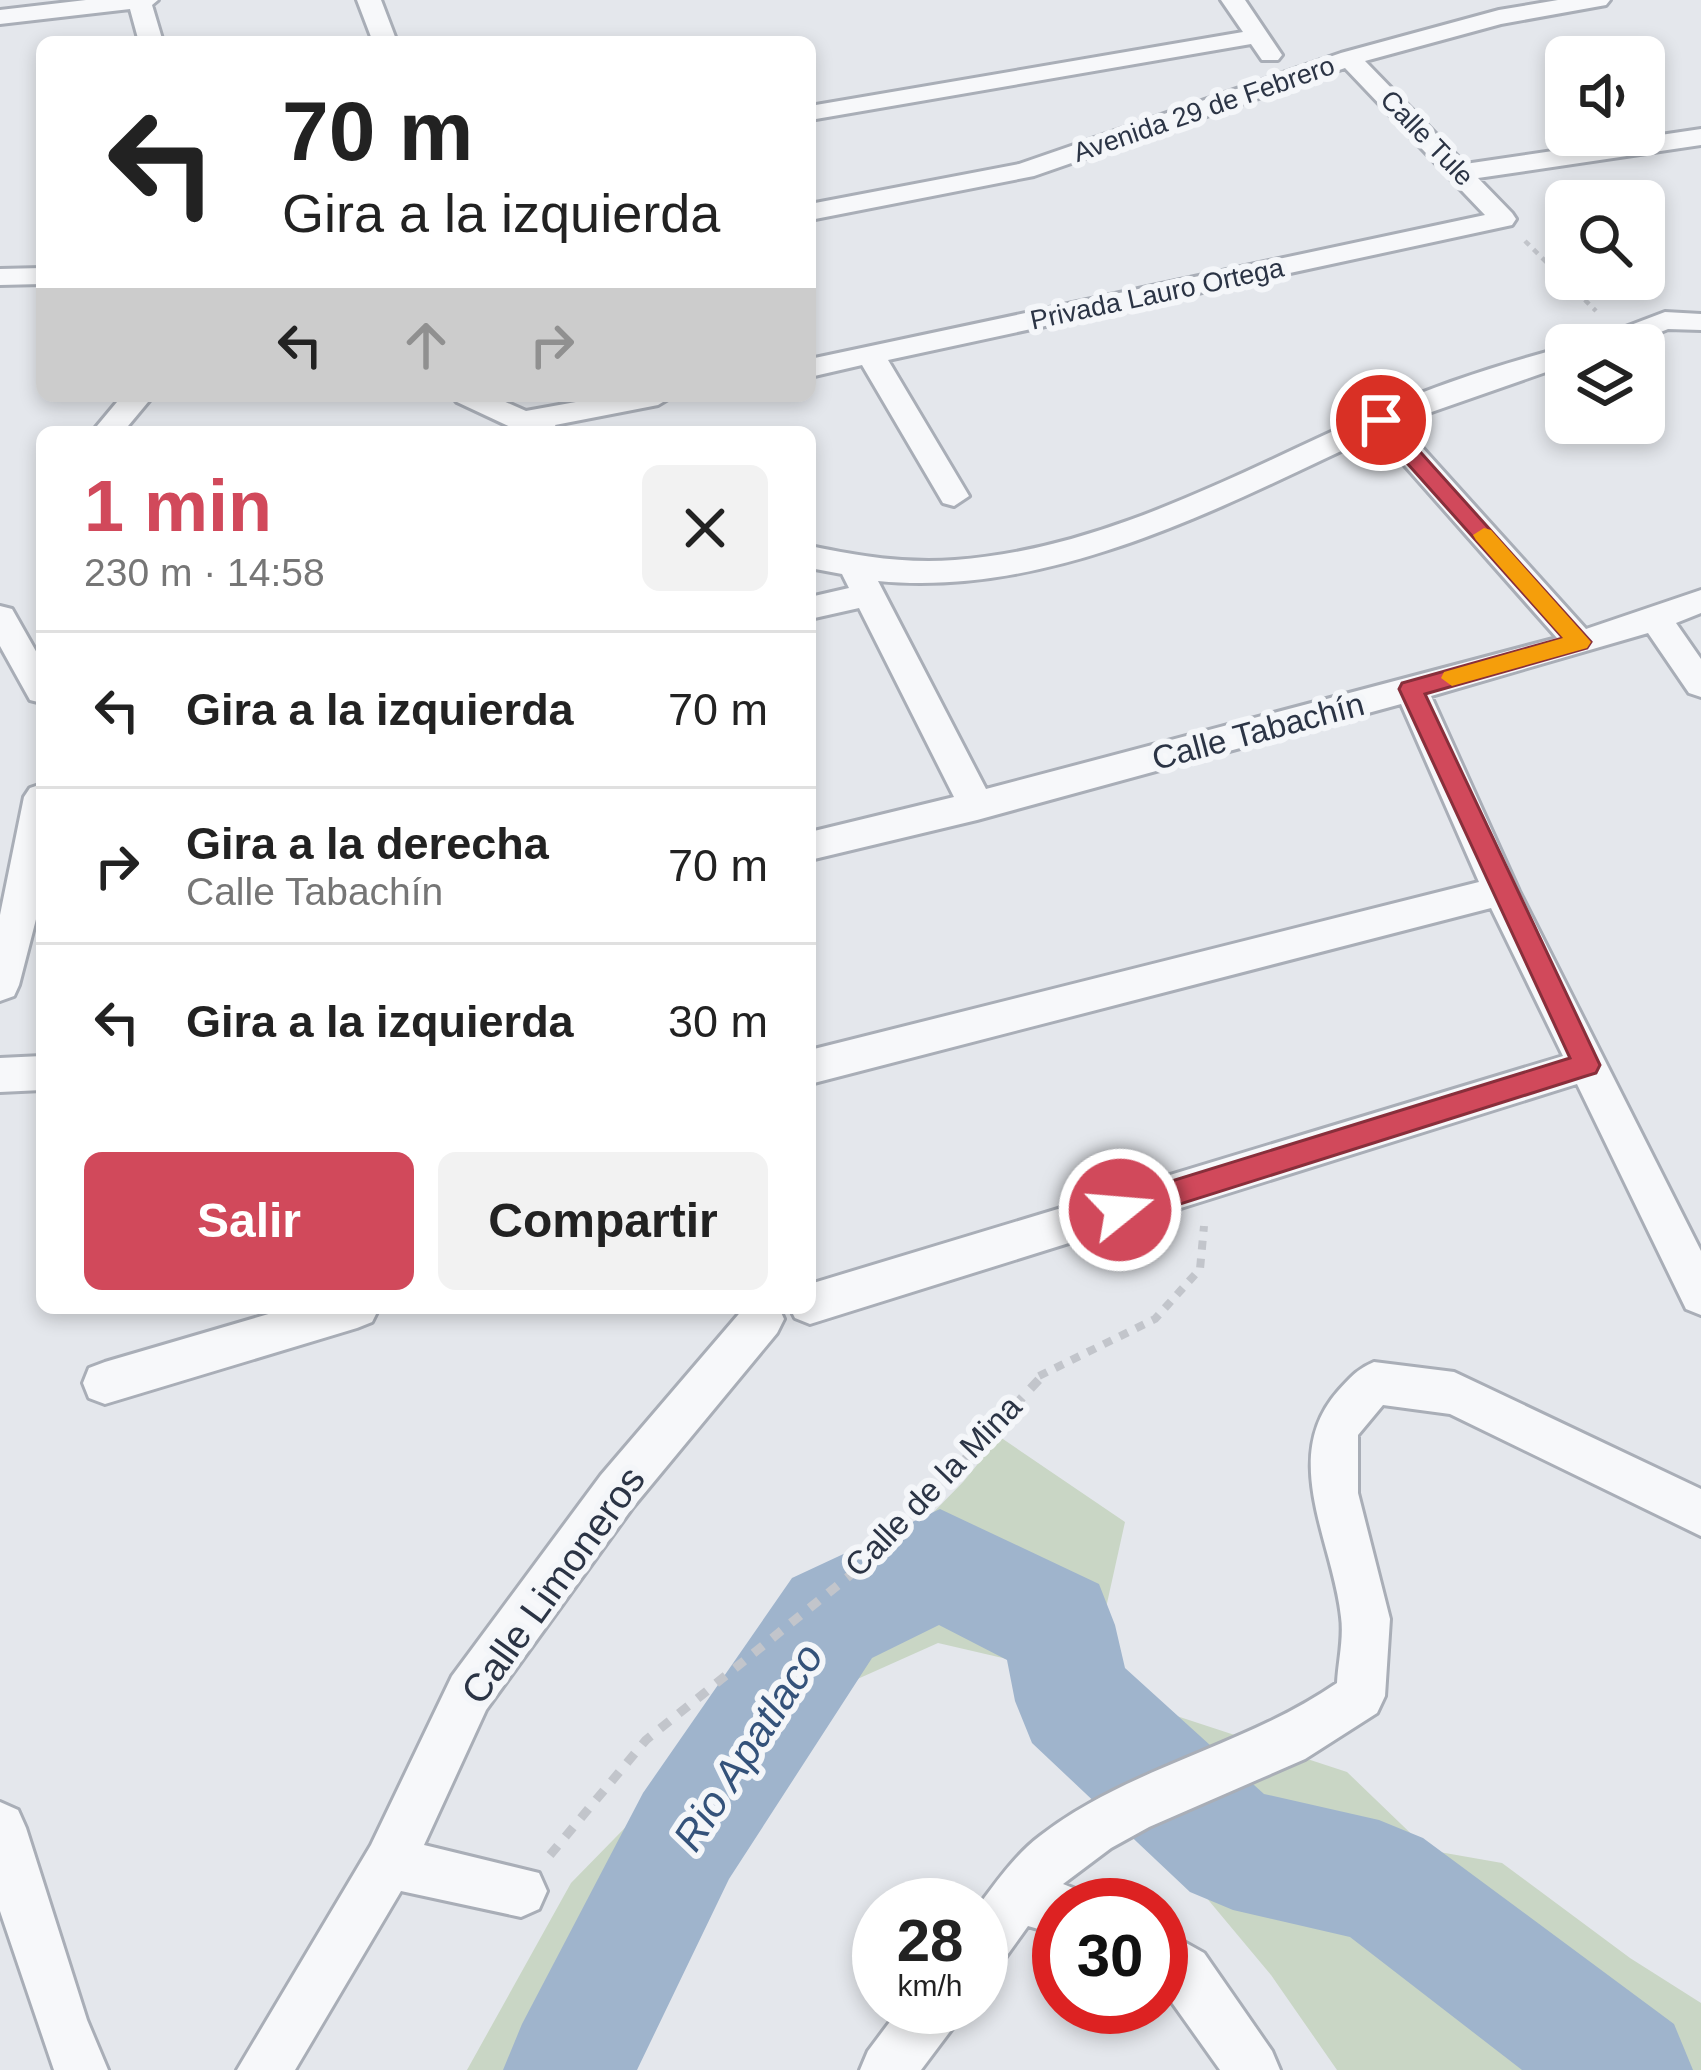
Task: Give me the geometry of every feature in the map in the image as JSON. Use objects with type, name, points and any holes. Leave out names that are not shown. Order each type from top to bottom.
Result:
[{"type":"street","points":[[0,17],[143,0],[150,36]]},
{"type":"street","points":[[369,0],[383,36]]},
{"type":"street","points":[[1233,0],[1287,82]]},
{"type":"street","name":"Avenida 29 de Febrero","points":[[816,211],[1024,171],[1349,58],[1499,17],[1598,0]]},
{"type":"street","points":[[816,111],[1258,36]]},
{"type":"street","name":"Calle Tule","points":[[1349,58],[1503,219]]},
{"type":"street","points":[[1463,172],[1701,137]]},
{"type":"street","name":"Privada Lauro Ortega","points":[[816,367],[1503,219]]},
{"type":"street","points":[[0,277],[36,276]]},
{"type":"street","points":[[1656,324],[1701,300]]},
{"type":"street","points":[[1665,320],[1701,322]]},
{"type":"street","points":[[871,356],[954,496]]},
{"type":"street","points":[[816,605],[862,584],[978,569],[1106,539],[1240,488],[1381,420],[1545,363]]},
{"type":"street","points":[[112,426],[134,402]]},
{"type":"street","points":[[481,402],[535,426],[633,402]]},
{"type":"street","points":[[1381,420],[1579,642]]},
{"type":"street","points":[[816,560],[862,584],[977,807]]},
{"type":"street","name":"Calle Tabachín","points":[[816,845],[977,807],[1411,689],[1656,619],[1701,601]]},
{"type":"street","points":[[0,617],[36,680]]},
{"type":"street","points":[[1656,619],[1701,685]]},
{"type":"street","points":[[1411,689],[1501,891],[1701,1295]]},
{"type":"street","points":[[0,985],[36,834]]},
{"type":"street","points":[[816,1065],[1501,891]]},
{"type":"street","points":[[816,1302],[1586,1065]]},
{"type":"street","points":[[0,1075],[36,1073]]},
{"type":"street","points":[[105,1383],[337,1314]]},
{"type":"street","name":"Calle Limoneros","points":[[264,2070],[389,1863],[469,1693],[617,1490],[770,1314]]},
{"type":"street","points":[[1048,1878],[1055,1856],[1102,1824],[1323,1726],[1360,1696],[1366,1618],[1335,1493],[1336,1426],[1374,1383],[1454,1393],[1701,1513]]},
{"type":"street","points":[[0,1828],[61,2022],[81,2070]]},
{"type":"street","points":[[389,1863],[521,1891]]},
{"type":"street","points":[[1188,1976],[1253,2070]]},
{"type":"street","points":[[887,2070],[914,2034]]},
{"type":"path","points":[[1503,219],[1598,324]]},
{"type":"path","name":"Calle de la Mina","points":[[521,1891],[646,1740],[879,1552],[1040,1375],[1155,1319],[1200,1269],[1208,1183]]},
{"type":"green space","points":[[1000,1437],[1125,1522],[1092,1671],[1134,1702],[1347,1772],[1428,1850],[1502,1863],[1630,1958],[1701,2003],[1701,2070],[1337,2070],[1271,1975],[1007,1659],[938,1643],[824,1694],[601,2070],[467,2070],[571,1883],[963,1482]]},
{"type":"waterway","name":"Rio Apatlaco","points":[[568,2070],[686,1836],[832,1618],[940,1565],[1058,1625],[1074,1701],[1233,1849],[1379,1882],[1628,2070]]},
{"type":"slow traffic","points":[[1452,678],[1579,642],[1484,535]]},
{"type":"route","points":[[1120,1210],[1586,1065],[1501,891],[1411,689],[1579,642],[1381,420]]}]
